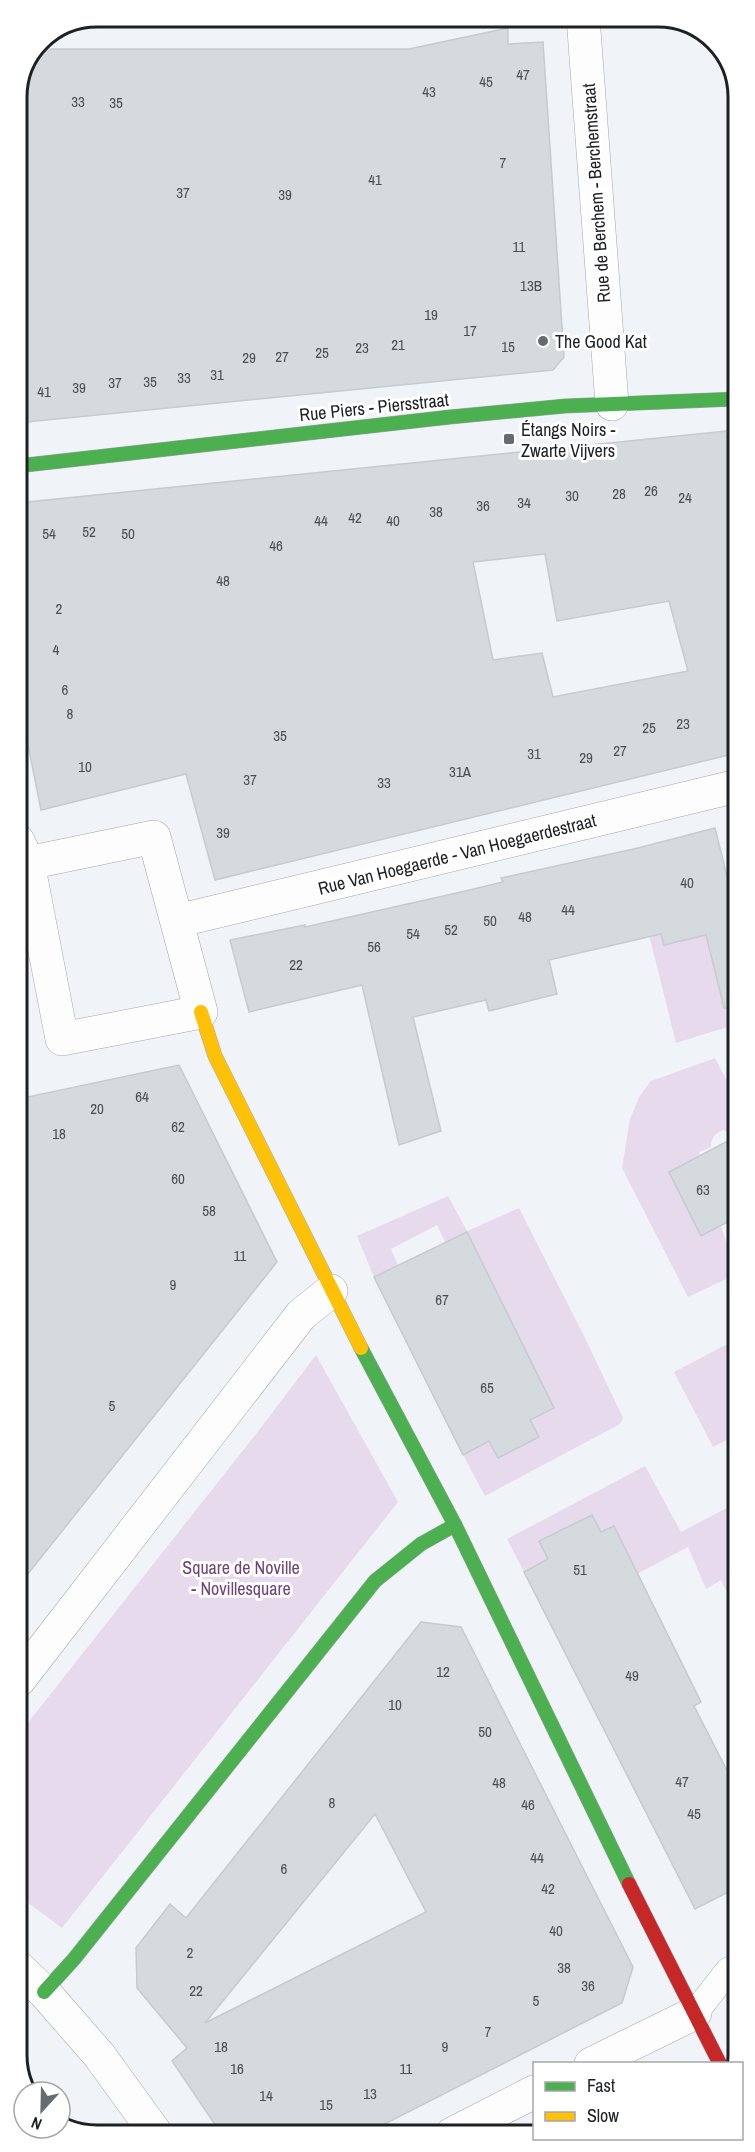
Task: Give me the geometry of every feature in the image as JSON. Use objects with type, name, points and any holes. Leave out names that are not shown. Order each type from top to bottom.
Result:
[{"type":"street","name":"Rue de Berchem - Berchemstraat","points":[[585,27],[595,72],[612,298],[612,405]]},
{"type":"street","name":"Rue Piers - Piersstraat","points":[[27,465],[565,406],[728,399]]},
{"type":"street","name":"Rue Van Hoegaerde - Van Hoegaerdestraat","points":[[177,921],[728,788]]},
{"type":"street","points":[[27,852],[154,837],[215,1056],[331,1291],[455,1525],[595,1815],[719,2062]]},
{"type":"street","points":[[27,871],[62,1039],[201,1012]]},
{"type":"street","points":[[27,1670],[301,1316],[331,1291]]},
{"type":"street","points":[[45,1992],[74,1959],[375,1581],[421,1544],[455,1525]]},
{"type":"street","points":[[27,1975],[45,1992],[99,2055],[150,2125]]},
{"type":"street","points":[[595,2062],[695,2013]]},
{"type":"street","points":[[470,2125],[533,2093]]},
{"type":"lane","points":[[695,2013],[728,1971]]},
{"type":"green space","points":[[638,847],[664,945],[706,935],[710,951],[728,947],[728,1027],[676,1043],[628,850]]},
{"type":"green space","points":[[715,1058],[728,1083],[728,1132],[720,1131],[713,1138],[711,1147],[699,1152],[700,1155],[669,1172],[701,1236],[721,1226],[728,1247],[728,1278],[688,1297],[622,1168],[630,1119],[639,1097],[651,1081]]},
{"type":"green space","points":[[448,1196],[467,1231],[519,1208],[623,1418],[620,1424],[485,1496],[463,1455],[489,1441],[498,1458],[538,1437],[530,1420],[554,1408],[467,1232],[445,1242],[437,1225],[391,1249],[398,1265],[374,1277],[357,1236]]},
{"type":"green space","points":[[728,1344],[728,1439],[713,1447],[674,1372]]},
{"type":"green space","name":"Square de Noville - Novillesquare","points":[[316,1355],[398,1502],[62,1928],[27,1902],[27,1724]]},
{"type":"green space","points":[[645,1466],[681,1532],[728,1507],[728,1594],[721,1580],[706,1589],[688,1547],[637,1574],[614,1526],[601,1532],[592,1515],[539,1541],[548,1559],[524,1572],[507,1539]]},
{"type":"building","points":[[508,28],[508,44],[543,42],[564,357],[553,370],[27,422],[27,93],[34,66],[46,49],[409,49]]},
{"type":"building","points":[[728,431],[728,755],[215,880],[186,774],[41,810],[27,740],[27,502]],"holes":[[[545,554],[557,621],[669,601],[688,671],[553,697],[542,653],[493,660],[473,562]]]},
{"type":"building","points":[[715,828],[728,880],[728,1008],[724,1008],[706,935],[664,945],[661,934],[549,960],[557,994],[489,1011],[486,1000],[413,1017],[441,1131],[399,1145],[362,985],[249,1012],[230,940],[305,925],[305,927],[461,892],[503,882],[501,878],[638,848]]},
{"type":"building","points":[[179,1065],[277,1262],[27,1575],[27,1097]]},
{"type":"building","points":[[728,1141],[728,1222],[701,1236],[669,1172]]},
{"type":"building","points":[[467,1232],[554,1408],[530,1420],[539,1437],[498,1458],[489,1441],[463,1455],[374,1277]]},
{"type":"building","points":[[592,1515],[601,1532],[614,1526],[701,1702],[694,1706],[728,1772],[728,1892],[695,1909],[524,1572],[548,1559],[539,1541]]},
{"type":"building","points":[[421,1622],[461,1627],[633,1967],[622,2003],[383,2125],[215,2125],[172,2061],[187,2048],[137,1988],[136,1948],[170,1904],[186,1918]],"holes":[[[375,1814],[426,1912],[205,2023]]]},
{"type":"traffic: fast","points":[[27,465],[565,406],[728,399]]},
{"type":"traffic: fast","points":[[361,1348],[455,1525],[629,1884]]},
{"type":"traffic: fast","points":[[44,1992],[74,1959],[375,1581],[421,1544],[455,1525]]},
{"type":"traffic: slow","points":[[201,1012],[215,1056],[361,1348]]},
{"type":"traffic: jam","points":[[629,1884],[719,2062]]},
{"type":"place","name":"The Good Kat","points":[[543,341]]},
{"type":"place","name":"Étangs Noirs - Zwarte Vijvers","points":[[509,439]]}]
